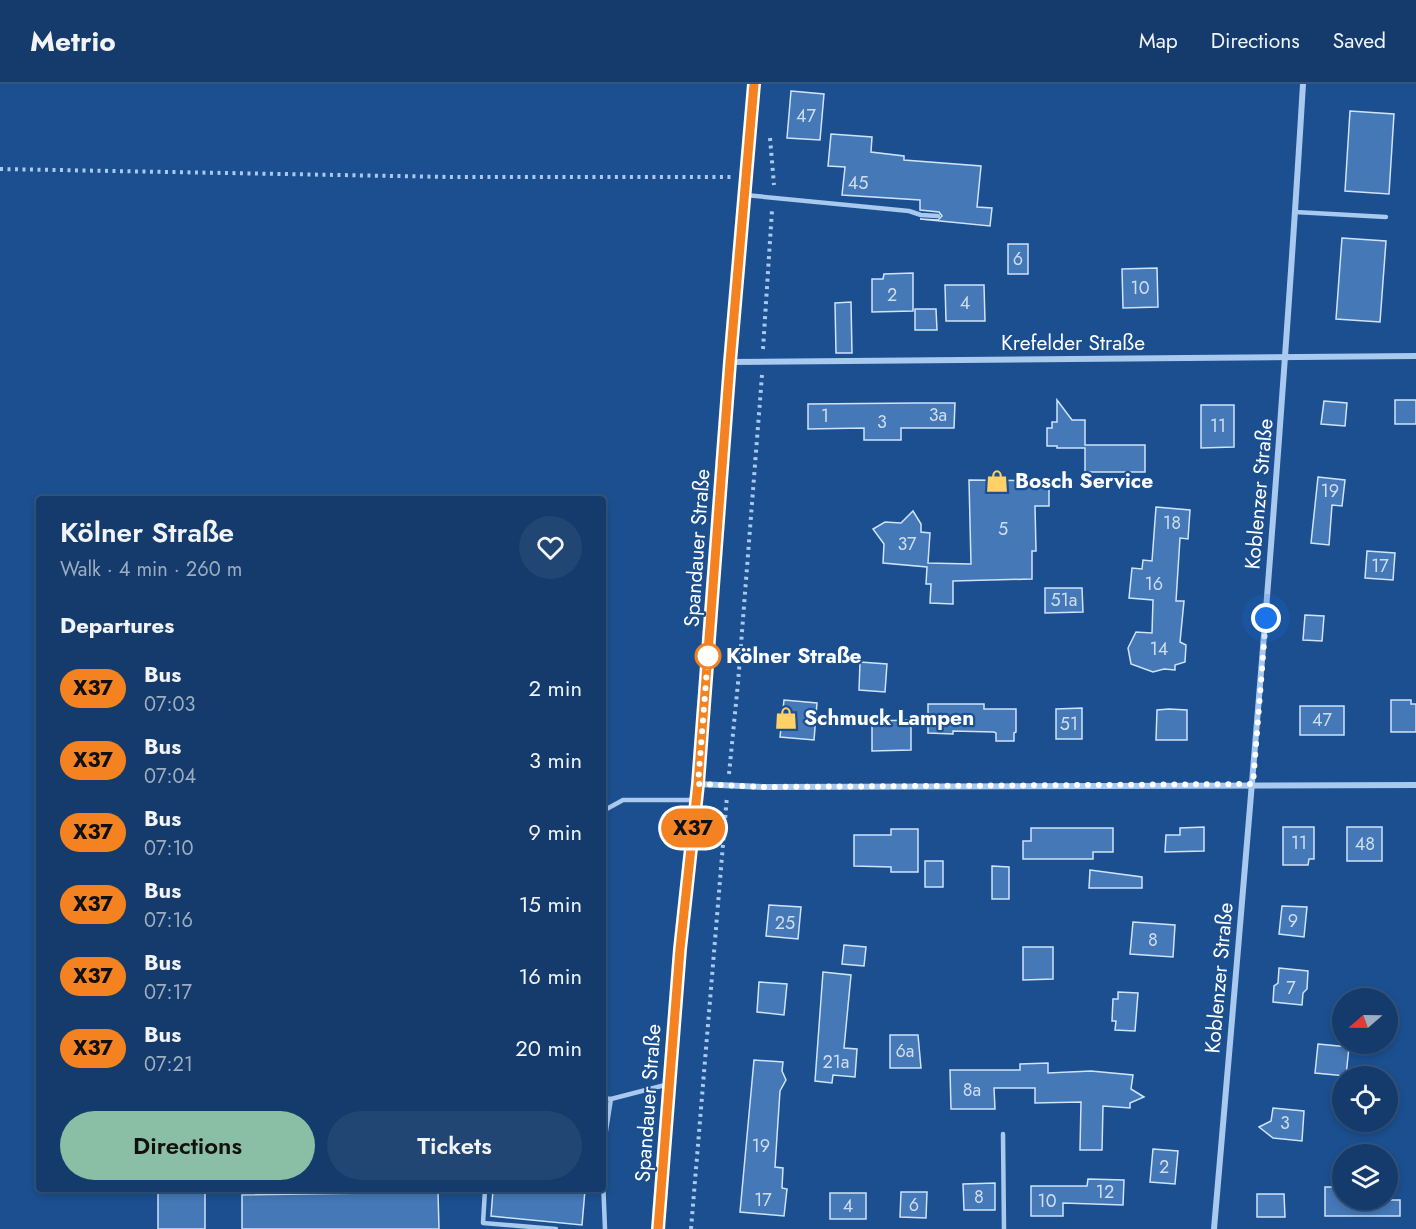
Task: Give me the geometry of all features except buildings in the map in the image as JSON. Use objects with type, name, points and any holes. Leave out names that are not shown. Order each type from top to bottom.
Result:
[{"type":"main road","name":"Spandauer Straße","points":[[658,1229],[680,949],[697,800],[730,362],[754,84]]},
{"type":"street","name":"Koblenzer Straße","points":[[1214,1229],[1287,358],[1303,84]]},
{"type":"street","name":"Krefelder Straße","points":[[730,362],[1416,356]]},
{"type":"street","points":[[698,784],[787,787],[1416,784]]},
{"type":"lane","points":[[745,195],[909,211],[921,215],[938,216]]},
{"type":"lane","points":[[1295,212],[1386,217]]},
{"type":"lane","points":[[606,809],[623,800],[697,800]]},
{"type":"lane","points":[[606,1098],[669,1084]]},
{"type":"lane","points":[[606,1131],[611,1099]]},
{"type":"lane","points":[[1003,1134],[1004,1229]]},
{"type":"lane","points":[[486,1192],[483,1223],[556,1229]]},
{"type":"lane","points":[[604,1192],[605,1229]]},
{"type":"path","points":[[691,1229],[738,683],[762,362],[775,176],[770,138]]},
{"type":"path","points":[[0,169],[451,177],[746,177]]},
{"type":"bus line","name":"X37","points":[[658,1229],[680,949],[698,784],[754,84]]},
{"type":"place","name":"Bosch Service","points":[[997,481]]},
{"type":"place","name":"Kölner Straße","points":[[708,656]]},
{"type":"place","name":"Schmuck Lampen","points":[[786,718]]},
{"type":"route","points":[[708,656],[698,784],[763,787],[1253,784],[1266,618]]}]
